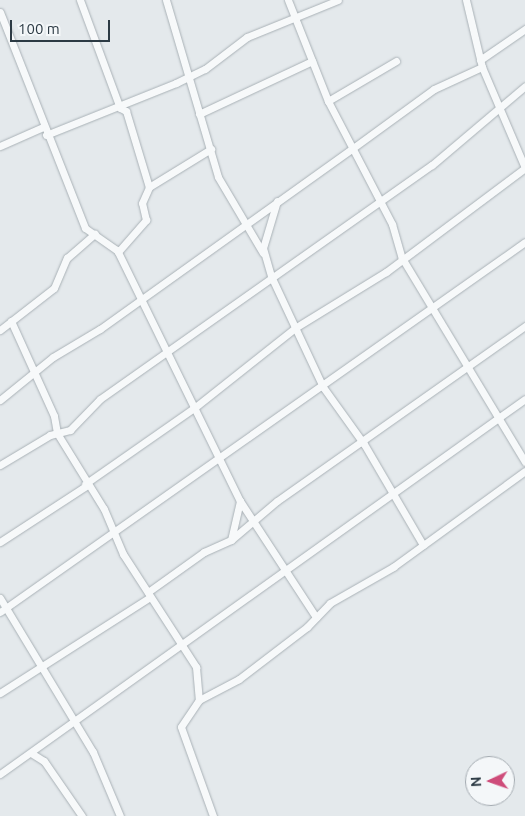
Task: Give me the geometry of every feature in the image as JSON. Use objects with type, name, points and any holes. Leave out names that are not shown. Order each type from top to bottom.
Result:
[{"type":"street","points":[[80,0],[120,108],[126,111],[149,187]]},
{"type":"street","points":[[166,0],[199,114],[212,149],[218,177],[244,225],[263,253],[271,276],[324,387],[364,444],[423,546]]},
{"type":"street","points":[[288,0],[328,101],[380,199],[402,258],[466,370],[525,462]]},
{"type":"street","points":[[46,136],[120,108],[188,77],[247,37],[296,21],[338,0]]},
{"type":"street","points":[[0,542],[86,485],[194,408],[295,328],[402,258],[525,168],[497,108],[481,64],[466,0]]},
{"type":"street","points":[[0,12],[46,136],[85,228],[118,252],[240,501],[252,523],[316,617]]},
{"type":"street","points":[[0,400],[434,89],[481,64],[525,28]]},
{"type":"street","points":[[199,114],[312,61]]},
{"type":"street","points":[[328,101],[396,61]]},
{"type":"street","points":[[0,465],[57,433],[70,430],[100,399],[168,353],[271,276],[380,199],[432,165],[525,86]]},
{"type":"street","points":[[0,146],[43,127]]},
{"type":"street","points":[[118,252],[146,220],[142,203],[149,187],[212,149]]},
{"type":"street","points":[[263,253],[277,201]]},
{"type":"street","points":[[0,330],[54,288],[67,258],[95,234]]},
{"type":"street","points":[[3,610],[218,457],[324,387],[525,242]]},
{"type":"street","points":[[11,321],[54,416],[57,433],[73,454],[86,485],[115,530],[123,554],[179,644],[196,667],[199,700]]},
{"type":"street","points":[[0,693],[18,678],[44,668],[149,595],[204,552],[231,540],[525,326]]},
{"type":"street","points":[[0,774],[284,569],[498,420],[525,399]]},
{"type":"street","points":[[214,816],[180,727],[199,700],[239,679],[316,617],[330,603],[423,546],[525,472]]},
{"type":"street","points":[[231,540],[240,501]]},
{"type":"street","points":[[0,598],[3,610],[44,668],[93,752],[120,816]]},
{"type":"street","points":[[31,753],[44,761],[82,816]]}]
